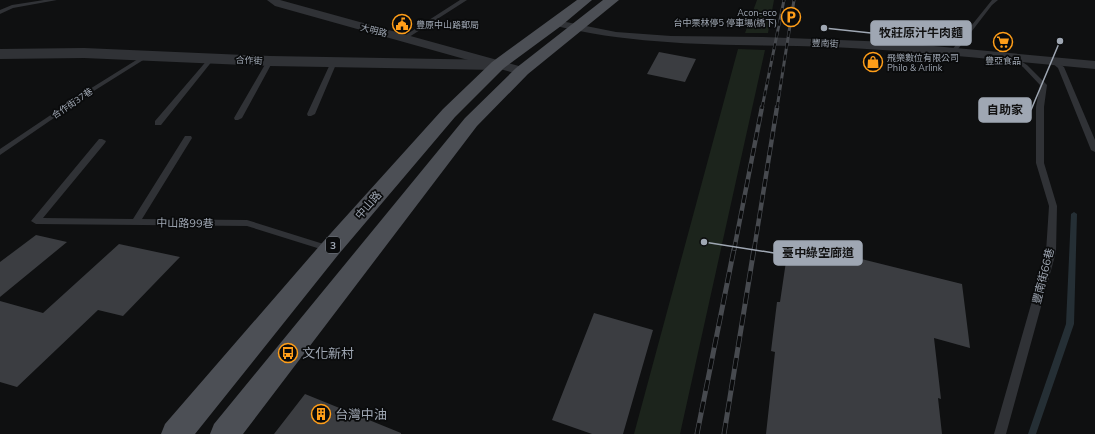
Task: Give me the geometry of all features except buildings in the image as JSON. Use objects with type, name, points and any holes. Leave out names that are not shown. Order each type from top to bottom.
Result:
[{"type":"main road","name":"中山路","points":[[176,434],[330,249],[449,113],[498,65],[585,0]]},
{"type":"main road","points":[[225,434],[471,122],[522,71],[612,0]]},
{"type":"street","name":"大明路","points":[[272,0],[278,4],[522,71]]},
{"type":"street","name":"豐南街","points":[[556,23],[616,35],[671,40],[763,41],[890,46],[1095,65]]},
{"type":"street","name":"合作街","points":[[0,54],[84,53],[270,61],[498,65]]},
{"type":"lane","points":[[0,12],[12,7],[54,0]]},
{"type":"lane","points":[[404,38],[464,0]]},
{"type":"lane","points":[[953,52],[990,4],[995,0]]},
{"type":"lane","name":"合作街37巷","points":[[0,153],[87,93],[146,56]]},
{"type":"lane","name":"豐南街66巷","points":[[1000,434],[1051,252],[1053,206],[1040,162],[1040,107],[1044,85],[1025,66],[1013,58]]},
{"type":"lane","points":[[158,123],[211,59]]},
{"type":"lane","points":[[238,118],[270,61]]},
{"type":"lane","points":[[311,114],[334,62]]},
{"type":"lane","points":[[1054,62],[1061,67],[1095,150]]},
{"type":"lane","points":[[1086,131],[1095,133]]},
{"type":"lane","points":[[136,222],[188,138]]},
{"type":"lane","name":"中山路99巷","points":[[102,141],[36,221],[247,223],[330,249]]},
{"type":"lane","points":[[0,146],[9,146]]},
{"type":"shaded area","points":[[757,0],[774,0],[768,33],[745,33]]},
{"type":"shaded area","points":[[738,49],[765,50],[680,434],[634,434]]},
{"type":"waterway","points":[[1032,434],[1070,324],[1074,214]]},
{"type":"railway","points":[[762,108],[784,0]]},
{"type":"railway","points":[[777,108],[794,0]]},
{"type":"railway","points":[[734,250],[762,107]]},
{"type":"railway","points":[[754,250],[777,107]]},
{"type":"railway","points":[[697,434],[734,249]]},
{"type":"railway","points":[[724,434],[754,249]]},
{"type":"place","name":"Acon-eco 台中栗林停5 停車場(橋下)","points":[[791,17]]},
{"type":"place","name":"豐原中山路郵局","points":[[402,24]]},
{"type":"place","name":"牧莊原汁牛肉麵","points":[[824,28]]},
{"type":"place","name":"自助家","points":[[1060,41]]},
{"type":"place","name":"豐亞食品","points":[[1003,42]]},
{"type":"place","name":"飛樂數位有限公司 Philo & Arlink","points":[[873,62]]},
{"type":"place","name":"臺中綠空廊道","points":[[704,242]]},
{"type":"place","name":"文化新村","points":[[288,353]]},
{"type":"place","name":"台灣中油","points":[[321,414]]}]
